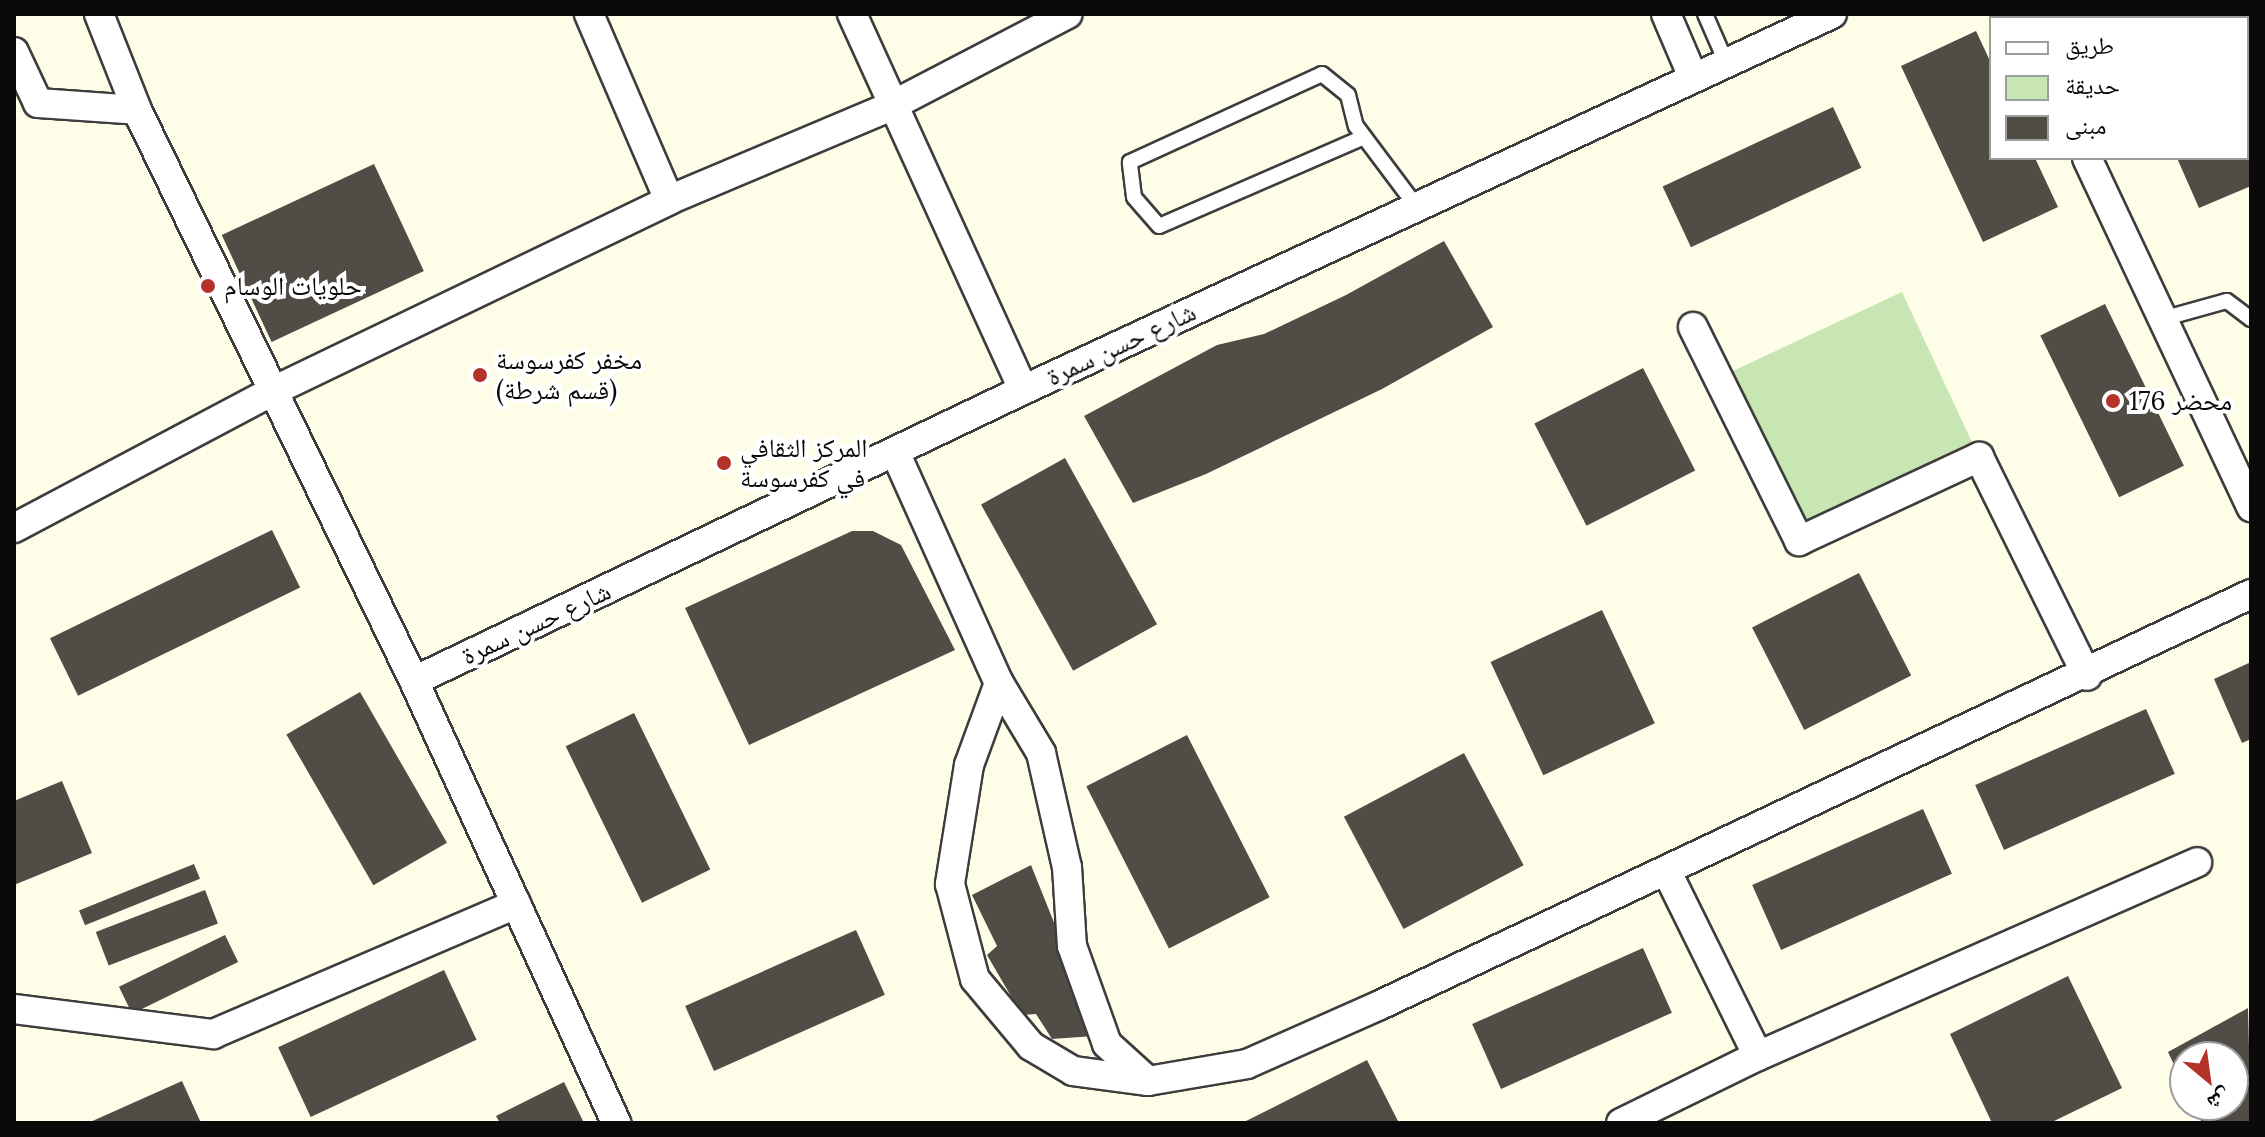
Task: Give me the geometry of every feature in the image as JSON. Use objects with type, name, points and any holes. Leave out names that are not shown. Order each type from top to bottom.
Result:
[{"type":"street","points":[[99,14],[137,110],[414,681],[616,1123]]},
{"type":"street","points":[[589,14],[669,200]]},
{"type":"street","points":[[852,14],[891,106],[1023,390]]},
{"type":"street","points":[[14,528],[273,391],[669,200],[891,106],[1068,14]]},
{"type":"street","points":[[1666,14],[1693,77]]},
{"type":"street","name":"شارع حسن سمرة","points":[[414,681],[1023,390],[1832,14]]},
{"type":"street","points":[[14,52],[38,103],[137,110]]},
{"type":"street","points":[[2088,160],[2251,507]]},
{"type":"street","points":[[1693,327],[1799,541],[1979,457],[2087,676]]},
{"type":"street","points":[[895,452],[999,683],[1041,753],[1067,867],[1072,946],[1107,1044],[1148,1081]]},
{"type":"street","points":[[999,683],[969,765],[950,884],[975,979],[1031,1046],[1073,1071],[1148,1081],[1247,1064],[1668,874],[2087,676],[2251,594]]},
{"type":"street","points":[[1621,1123],[1758,1056],[2197,862]]},
{"type":"street","points":[[1668,874],[1758,1056]]},
{"type":"street","points":[[14,1009],[213,1034],[516,904]]},
{"type":"lane","points":[[1705,14],[1726,62]]},
{"type":"lane","points":[[1364,137],[1159,226],[1134,197],[1130,162],[1322,74],[1348,95],[1364,137],[1416,206]]},
{"type":"lane","points":[[2162,319],[2227,301],[2251,319]]},
{"type":"green space","points":[[1902,292],[1979,457],[1795,543],[1718,378]]},
{"type":"building","points":[[2106,14],[2184,14],[2180,16]]},
{"type":"building","points":[[1976,31],[1989,59],[1989,160],[2036,160],[2058,207],[1983,242],[1901,66]]},
{"type":"building","points":[[1833,107],[1861,168],[1691,247],[1663,186]]},
{"type":"building","points":[[2251,109],[2251,186],[2199,208],[2178,160],[2249,160]]},
{"type":"building","points":[[374,164],[424,271],[272,342],[222,235]]},
{"type":"building","points":[[1444,241],[1493,327],[1382,389],[1206,474],[1133,503],[1084,416],[1217,345],[1264,334],[1346,295]]},
{"type":"building","name":"محضر 176","points":[[2105,304],[2184,466],[2119,497],[2040,336]]},
{"type":"building","points":[[1643,368],[1695,470],[1587,526],[1534,423]]},
{"type":"building","points":[[1065,458],[1157,624],[1073,671],[981,505]]},
{"type":"building","points":[[272,530],[300,588],[78,696],[50,638]]},
{"type":"building","points":[[852,531],[873,531],[901,545],[955,650],[749,745],[685,608]]},
{"type":"building","points":[[1859,573],[1911,675],[1804,730],[1752,627]]},
{"type":"building","points":[[1602,610],[1655,723],[1543,775],[1491,662]]},
{"type":"building","points":[[2251,662],[2251,739],[2242,743],[2214,679]]},
{"type":"building","points":[[360,692],[447,843],[373,885],[286,734]]},
{"type":"building","points":[[2146,709],[2175,774],[2004,850],[1975,785]]},
{"type":"building","points":[[634,713],[710,869],[642,903],[566,746]]},
{"type":"building","points":[[1187,735],[1270,897],[1169,948],[1086,786]]},
{"type":"building","points":[[1464,753],[1524,865],[1404,929],[1344,817]]},
{"type":"building","points":[[62,781],[92,853],[14,885],[14,801]]},
{"type":"building","points":[[1923,809],[1952,874],[1781,950],[1752,885]]},
{"type":"building","points":[[194,864],[200,879],[85,925],[79,910]]},
{"type":"building","points":[[1031,865],[1095,1025],[1094,1036],[1052,1039],[1036,1014],[1022,1015],[987,955],[997,946],[972,895]]},
{"type":"building","points":[[205,890],[218,924],[109,966],[96,932]]},
{"type":"building","points":[[856,930],[885,995],[714,1071],[685,1006]]},
{"type":"building","points":[[225,935],[238,962],[132,1014],[119,987]]},
{"type":"building","points":[[1643,948],[1672,1013],[1501,1089],[1472,1024]]},
{"type":"building","points":[[444,970],[477,1040],[311,1117],[278,1047]]},
{"type":"building","points":[[2068,976],[2122,1088],[2050,1123],[1992,1123],[1950,1034]]},
{"type":"building","points":[[2248,1008],[2249,1041],[2188,1041]]},
{"type":"building","points":[[2249,1046],[2251,1123],[2202,1123],[2249,1121]]},
{"type":"building","points":[[1367,1060],[1399,1123],[1242,1123]]},
{"type":"building","points":[[182,1081],[201,1123],[88,1123]]},
{"type":"building","points":[[564,1082],[584,1123],[500,1123],[496,1116]]},
{"type":"place","name":"حلويات الوسام","points":[[208,286]]},
{"type":"place","name":"مخفر كفرسوسة (قسم شرطة)","points":[[480,375]]},
{"type":"place","name":"محضر 176","points":[[2113,401]]},
{"type":"place","name":"المركز الثقافي في كفرسوسة","points":[[724,463]]}]
